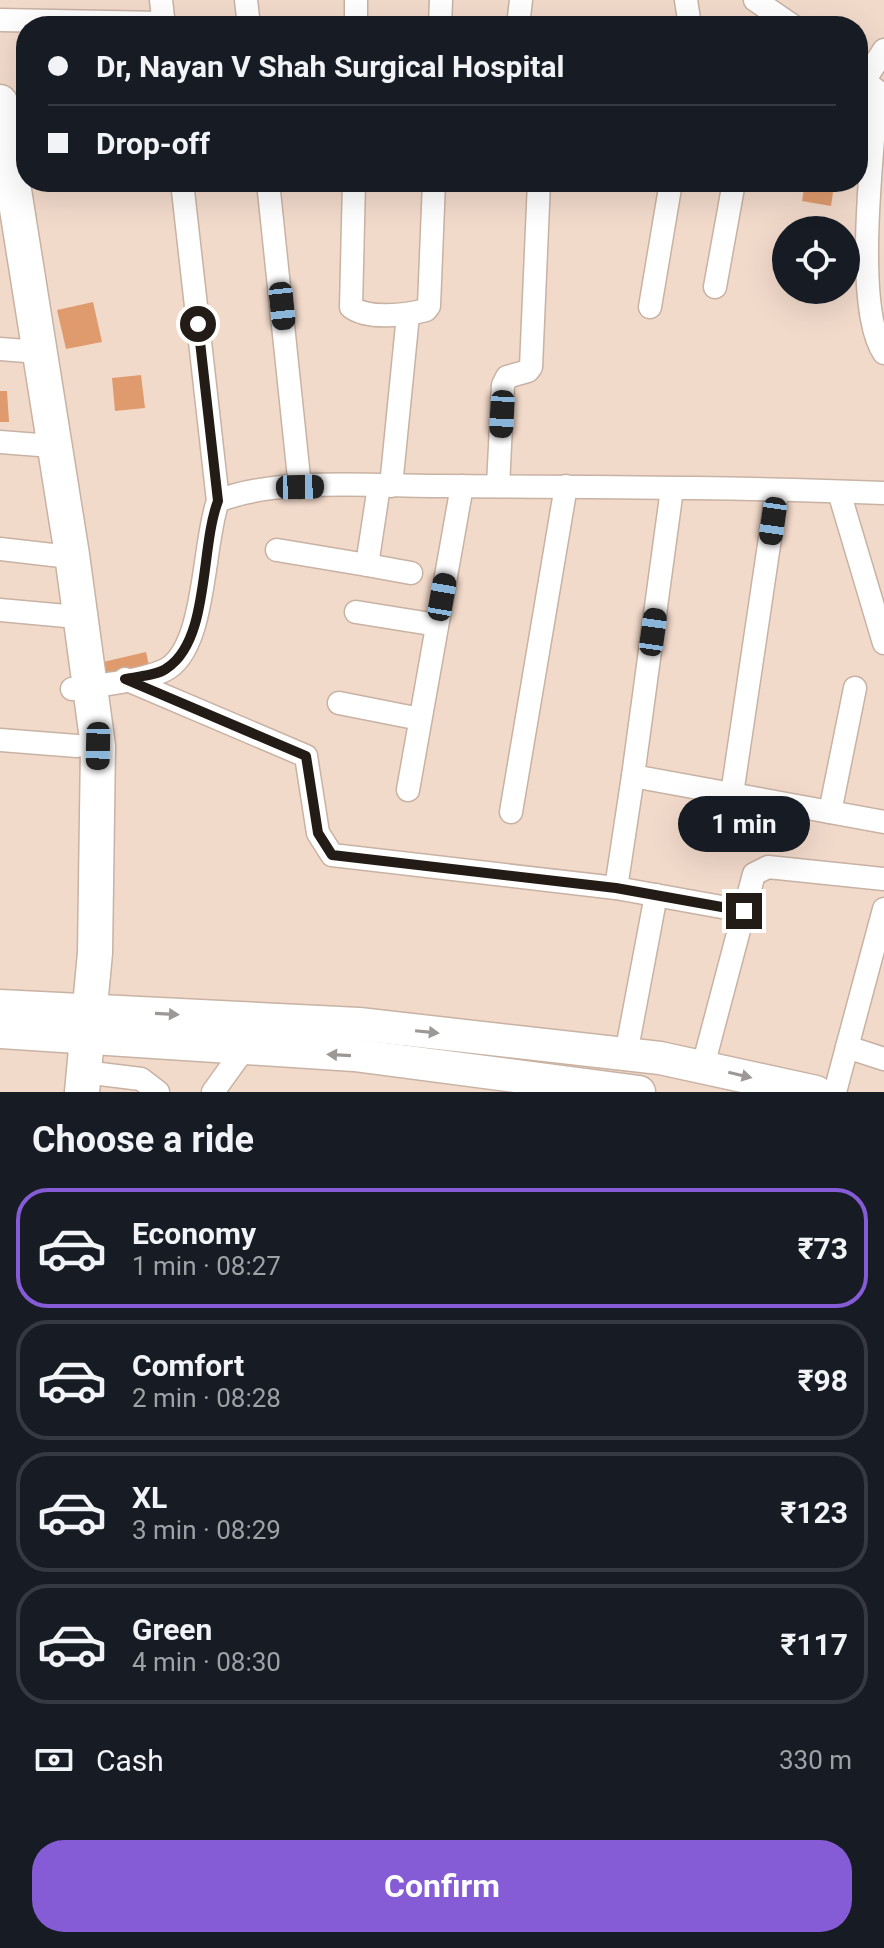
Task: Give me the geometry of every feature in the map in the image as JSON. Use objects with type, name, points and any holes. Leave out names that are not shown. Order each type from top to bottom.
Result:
[{"type":"main road","points":[[0,102],[81,688],[77,746],[74,952],[78,1022],[75,1085]]},
{"type":"main road","points":[[0,178],[13,350],[39,445],[61,556],[66,616],[81,688],[98,746],[95,953],[78,1022]]},
{"type":"street","points":[[868,69],[884,50]]},
{"type":"street","points":[[868,84],[877,91],[878,153],[867,269],[876,342],[884,353]]},
{"type":"street","points":[[81,688],[164,671],[185,654],[194,629],[209,524],[218,501],[183,192]]},
{"type":"street","points":[[269,192],[300,487]]},
{"type":"street","points":[[354,192],[351,307],[358,312],[408,315],[426,310],[429,306],[434,192]]},
{"type":"street","points":[[498,486],[503,385],[507,377],[528,371],[531,367],[539,192]]},
{"type":"street","points":[[650,307],[669,192]]},
{"type":"street","points":[[715,287],[732,192]]},
{"type":"street","points":[[367,565],[385,486],[408,315]]},
{"type":"street","points":[[0,442],[39,445]]},
{"type":"street","points":[[408,790],[462,486]]},
{"type":"street","points":[[218,501],[241,491],[300,487],[566,486],[884,493]]},
{"type":"street","points":[[511,812],[566,486]]},
{"type":"street","points":[[616,888],[672,489]]},
{"type":"street","points":[[732,794],[777,491]]},
{"type":"street","points":[[839,492],[884,643]]},
{"type":"street","points":[[0,549],[61,556]]},
{"type":"street","points":[[277,550],[411,573]]},
{"type":"street","points":[[0,610],[66,616]]},
{"type":"street","points":[[356,612],[437,625]]},
{"type":"street","points":[[125,679],[306,756],[318,833],[332,855],[616,888],[744,911]]},
{"type":"street","points":[[830,812],[855,688]]},
{"type":"street","points":[[339,703],[420,719]]},
{"type":"street","points":[[0,740],[77,746]]},
{"type":"street","points":[[633,776],[884,822]]},
{"type":"street","points":[[703,1066],[754,874],[768,867],[884,879]]},
{"type":"street","points":[[626,1054],[656,895]]},
{"type":"street","points":[[835,1092],[847,1047],[877,963],[884,909]]},
{"type":"street","points":[[0,1006],[244,1049],[354,1055],[571,1087],[639,1092]]},
{"type":"street","points":[[0,1032],[78,1022],[359,1024],[626,1054],[703,1066],[816,1092]]},
{"type":"street","points":[[847,1047],[884,1059]]},
{"type":"street","points":[[213,1092],[244,1049]]},
{"type":"street","points":[[75,1085],[132,1077],[158,1092]]},
{"type":"building","points":[[803,192],[833,192],[831,206],[802,201]]},
{"type":"building","points":[[93,302],[102,342],[66,349],[57,310]]},
{"type":"building","points":[[141,375],[145,408],[115,411],[112,378]]},
{"type":"building","points":[[0,391],[7,391],[9,422],[0,422]]},
{"type":"building","points":[[146,652],[150,670],[107,680],[103,662]]},
{"type":"route","points":[[198,324],[218,501],[209,524],[194,629],[185,654],[164,671],[125,679],[306,756],[318,833],[332,855],[616,888],[744,911]]}]
